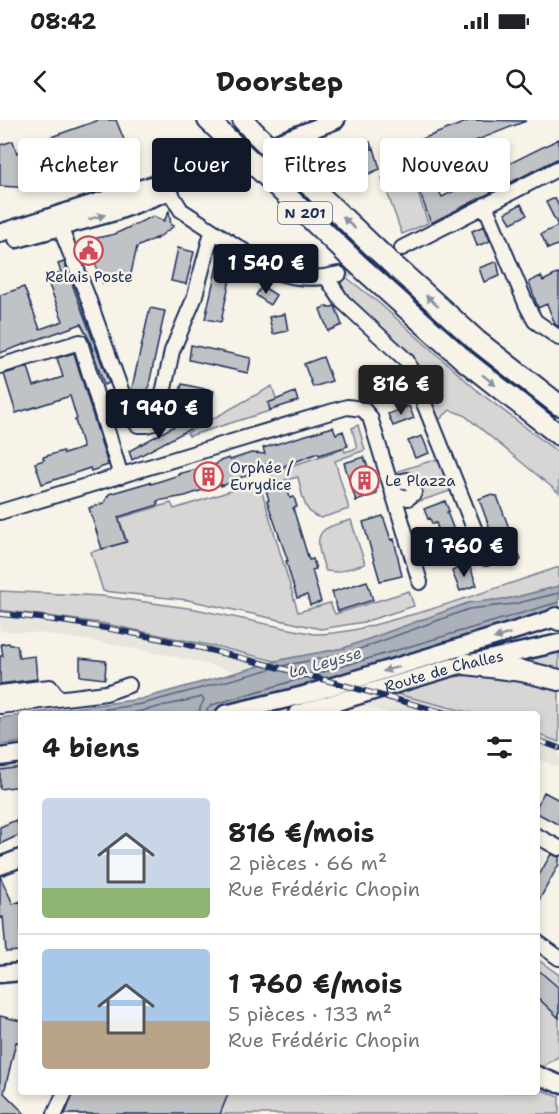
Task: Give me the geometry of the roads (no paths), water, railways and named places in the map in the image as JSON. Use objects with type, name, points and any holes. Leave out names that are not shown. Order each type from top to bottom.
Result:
[{"type":"highway","name":"N 201","points":[[208,120],[224,138]]},
{"type":"highway","name":"N 201","points":[[249,126],[321,198],[389,253],[476,340],[559,405]]},
{"type":"highway","name":"N 201","points":[[251,163],[428,329],[554,431]]},
{"type":"highway","points":[[466,664],[522,671],[559,680]]},
{"type":"main road","points":[[251,145],[336,120]]},
{"type":"main road","points":[[0,233],[152,190]]},
{"type":"main road","points":[[0,244],[115,212],[155,192]]},
{"type":"main road","name":"Route de Challes","points":[[274,703],[558,619]]},
{"type":"main road","name":"Route de Challes","points":[[306,711],[466,664],[559,643]]},
{"type":"main road","points":[[238,711],[274,703]]},
{"type":"main road","points":[[256,711],[274,703]]},
{"type":"main road","points":[[0,757],[18,754]]},
{"type":"main road","points":[[0,866],[18,859]]},
{"type":"main road","points":[[0,974],[18,972]]},
{"type":"street","points":[[389,253],[559,168]]},
{"type":"street","points":[[170,192],[181,210],[276,272],[303,279],[333,276],[342,301],[407,361],[486,558]]},
{"type":"street","points":[[485,205],[535,321],[559,338]]},
{"type":"street","points":[[60,227],[131,418],[138,425],[157,422],[172,351],[194,299],[212,232]]},
{"type":"street","points":[[0,366],[80,342],[122,476]]},
{"type":"street","points":[[0,512],[347,407],[363,409],[370,417],[420,582]]},
{"type":"street","points":[[387,477],[394,483],[407,480],[414,487],[414,493],[408,498],[393,494]]},
{"type":"street","points":[[0,706],[106,693],[129,684]]},
{"type":"street","points":[[0,693],[50,687],[59,699]]},
{"type":"street","points":[[540,838],[559,848]]},
{"type":"street","points":[[540,944],[559,958]]},
{"type":"street","points":[[55,1114],[64,1095]]},
{"type":"water","name":"La Leysse","points":[[559,586],[559,607],[497,628],[212,711],[50,711],[141,699],[285,659],[344,648],[468,603],[513,598]]},
{"type":"water","points":[[18,715],[18,742],[0,745],[0,718]]},
{"type":"tunnel","points":[[339,274],[402,248]]},
{"type":"railway","points":[[0,614],[57,620],[171,641],[439,711]]},
{"type":"railway","points":[[540,741],[559,748]]},
{"type":"place","name":"Relais Poste","points":[[89,250]]},
{"type":"place","name":"Orphée / Eurydice","points":[[209,477]]},
{"type":"place","name":"Le Plazza","points":[[364,481]]}]
